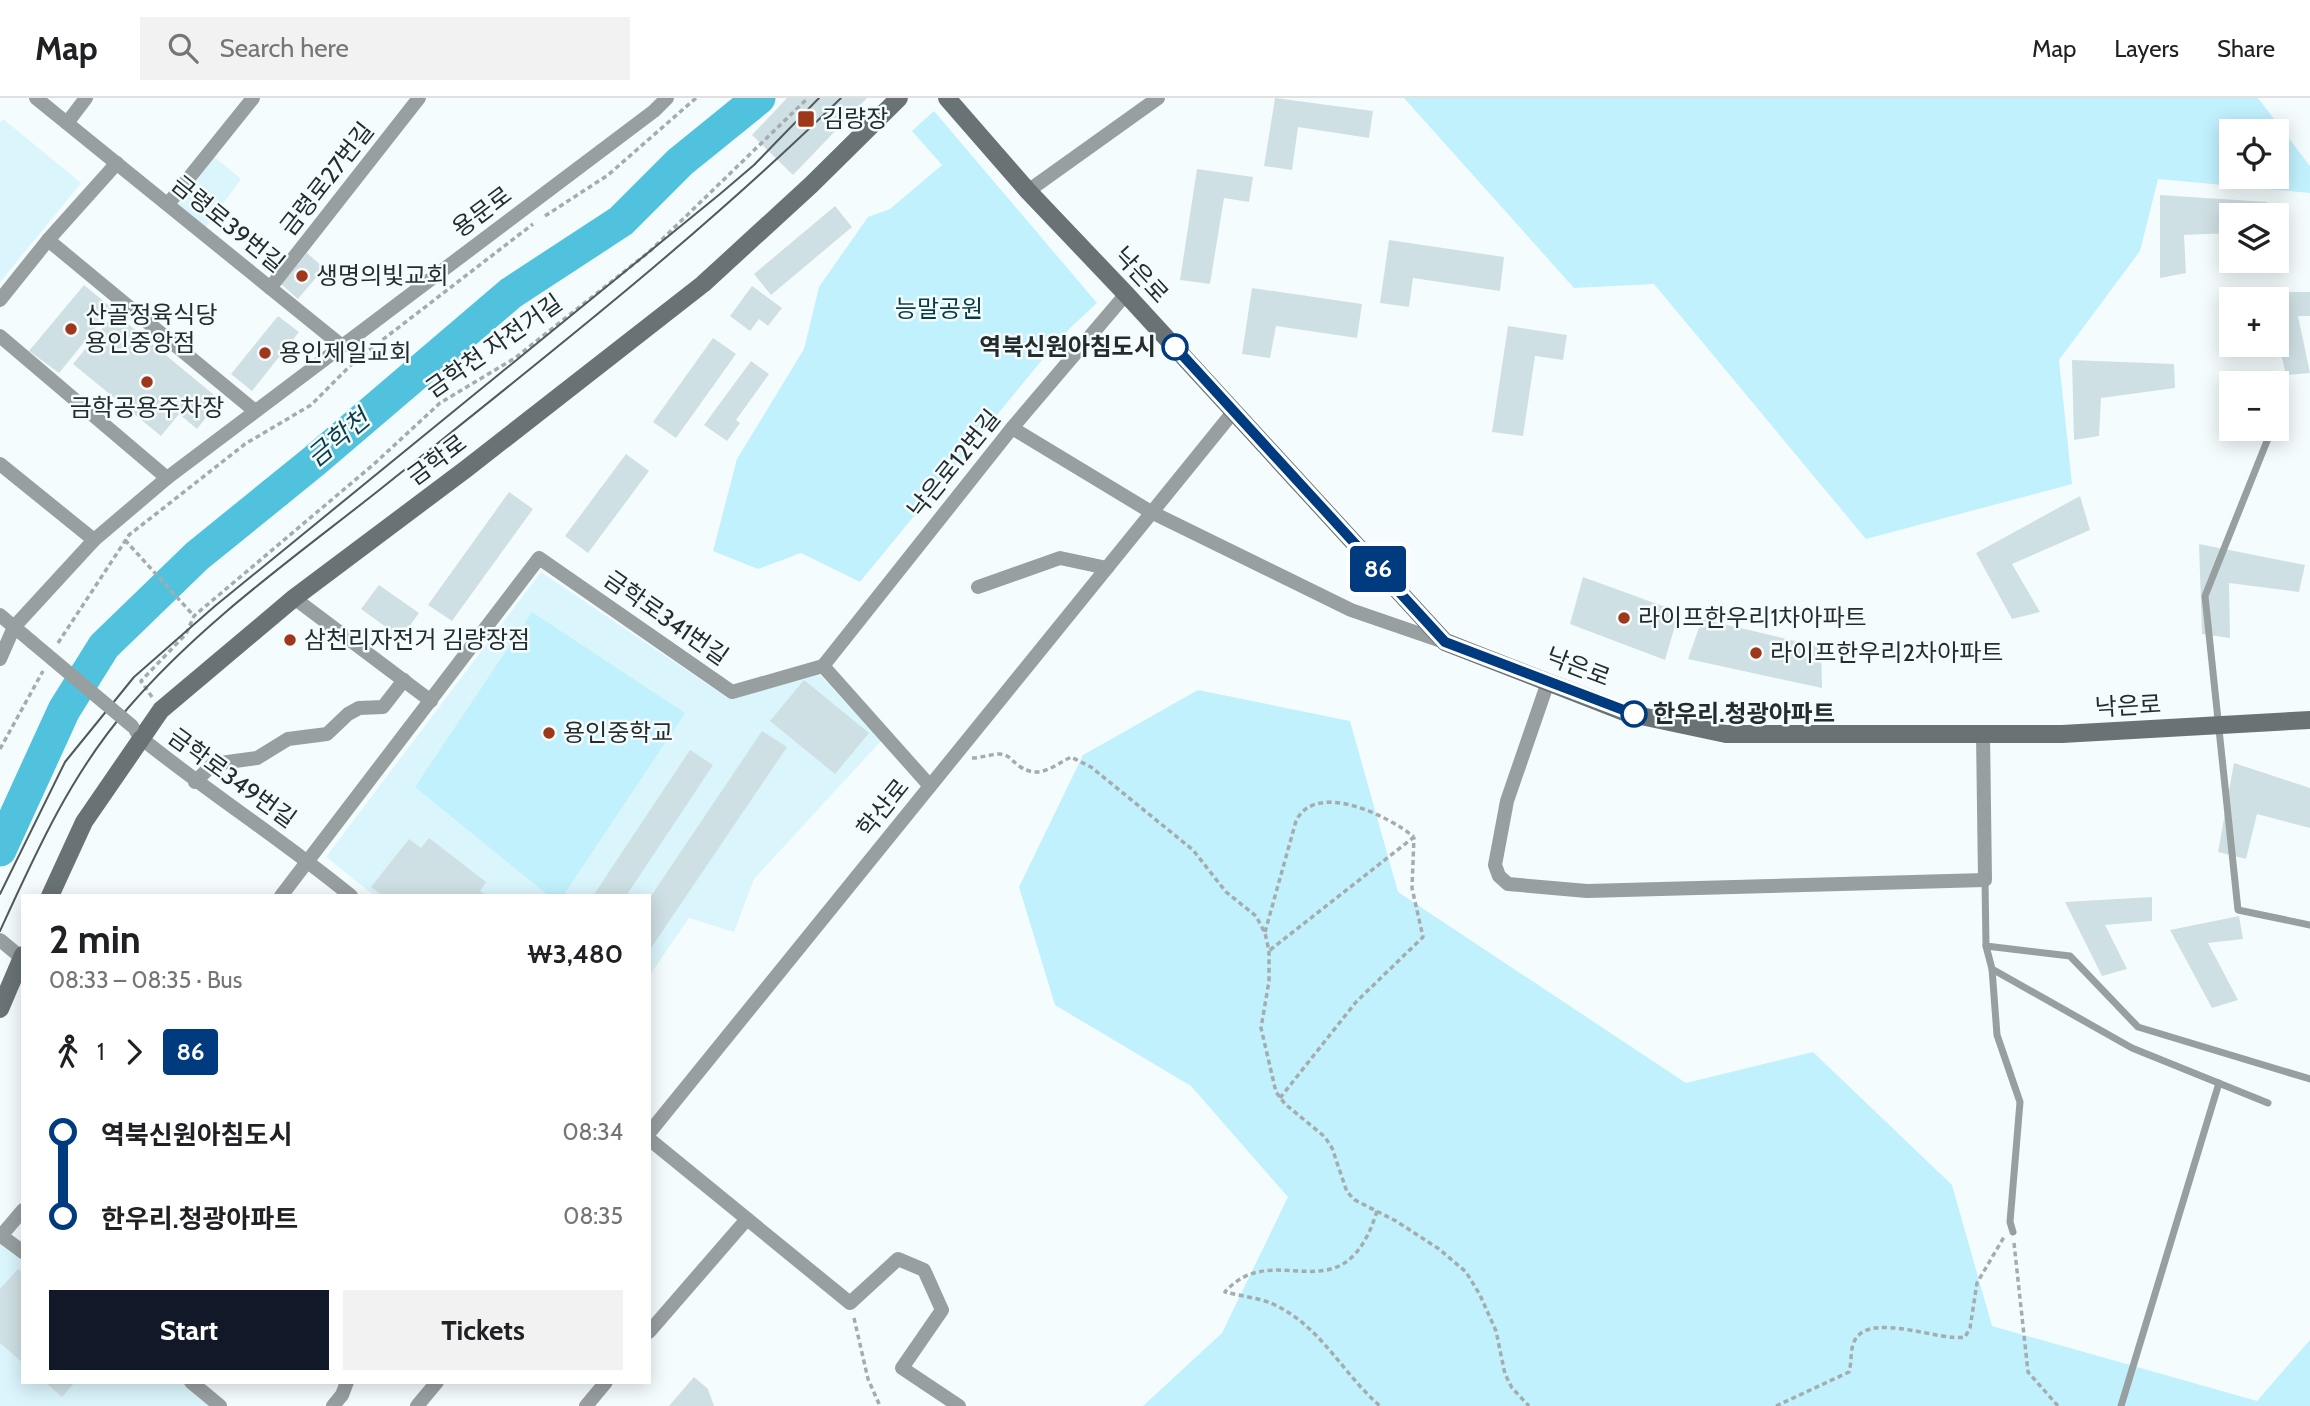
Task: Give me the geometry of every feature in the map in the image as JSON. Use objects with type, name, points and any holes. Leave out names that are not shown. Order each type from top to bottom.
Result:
[{"type":"main road","name":"금학로","points":[[51,894],[84,822],[136,732],[294,598],[477,461],[703,285],[811,186],[899,98]]},
{"type":"main road","name":"낙은로","points":[[952,100],[1028,191],[1445,642],[1627,713],[1726,734],[2062,734],[2310,720]]},
{"type":"main road","points":[[0,1009],[21,960]]},
{"type":"street","name":"금령로39번길","points":[[36,98],[342,346]]},
{"type":"street","points":[[67,123],[86,98]]},
{"type":"street","points":[[168,204],[253,98]]},
{"type":"street","name":"금령로27번길","points":[[270,288],[419,98]]},
{"type":"street","name":"용문로","points":[[0,659],[13,627],[94,540],[167,478],[654,111],[667,98]]},
{"type":"street","points":[[1028,191],[1158,98]]},
{"type":"street","points":[[0,300],[48,240],[117,163]]},
{"type":"street","points":[[48,240],[255,411]]},
{"type":"street","name":"낙은로12번길","points":[[823,666],[1012,428],[1126,294]]},
{"type":"street","points":[[0,336],[167,478]]},
{"type":"street","name":"학산로","points":[[651,1131],[1234,411]]},
{"type":"street","points":[[1012,428],[1151,512],[1351,610],[1445,642]]},
{"type":"street","points":[[0,464],[94,540]]},
{"type":"street","name":"금학로341번길","points":[[431,701],[539,558],[732,692],[823,666]]},
{"type":"street","points":[[978,587],[1060,558],[1107,568]]},
{"type":"street","points":[[283,894],[310,862],[431,701],[294,598]]},
{"type":"street","name":"금학로349번길","points":[[0,615],[195,782],[310,862],[349,894]]},
{"type":"street","points":[[823,666],[930,786]]},
{"type":"street","points":[[195,782],[213,764],[257,758],[288,739],[327,734],[348,714],[359,708],[383,707],[404,680]]},
{"type":"street","points":[[1548,682],[1507,801],[1496,866],[1499,876],[1508,884],[1587,891],[1985,880],[1983,734]]},
{"type":"street","points":[[0,940],[21,957]]},
{"type":"street","points":[[651,1141],[850,1303],[898,1259],[924,1270],[942,1310],[902,1368],[959,1406]]},
{"type":"street","points":[[21,1212],[0,1236],[21,1251]]},
{"type":"street","points":[[651,1330],[747,1219]]},
{"type":"street","points":[[193,1384],[220,1406]]},
{"type":"street","points":[[333,1406],[342,1395],[345,1384]]},
{"type":"street","points":[[417,1406],[435,1384]]},
{"type":"street","points":[[586,1406],[604,1384]]},
{"type":"lane","points":[[2267,441],[2205,596],[2238,910],[2310,925]]},
{"type":"lane","points":[[1985,880],[1986,946],[1992,969],[1997,1035],[2020,1102],[2010,1222],[2013,1233]]},
{"type":"lane","points":[[1986,946],[2070,956],[2138,1027],[2310,1079]]},
{"type":"lane","points":[[1992,969],[2132,1048],[2268,1103]]},
{"type":"lane","points":[[2121,1406],[2219,1083]]},
{"type":"path","points":[[544,216],[608,175],[696,98]]},
{"type":"path","name":"금학천 자전거길","points":[[161,710],[141,681],[186,634],[194,616],[374,464],[440,402],[516,358],[649,252],[808,98]]},
{"type":"path","points":[[52,654],[125,540],[245,444],[311,405],[355,362],[534,224]]},
{"type":"path","points":[[125,540],[194,616]]},
{"type":"path","points":[[0,750],[46,665]]},
{"type":"path","points":[[953,758],[979,758],[1000,754],[1009,756],[1018,766],[1034,773],[1046,771],[1071,757],[1091,767],[1193,850],[1226,892],[1256,916],[1265,933],[1269,951],[1269,981],[1261,1028],[1273,1083],[1280,1098],[1325,1137],[1332,1148],[1348,1192],[1355,1200],[1377,1210],[1439,1250],[1466,1272],[1496,1331],[1509,1381],[1521,1400],[1529,1406]]},
{"type":"path","points":[[1265,933],[1296,821],[1308,806],[1331,803],[1353,805],[1394,823],[1414,836]]},
{"type":"path","points":[[1269,951],[1414,836]]},
{"type":"path","points":[[1280,1098],[1356,1002],[1423,937],[1412,888],[1414,836]]},
{"type":"path","points":[[1377,1210],[1357,1254],[1344,1264],[1323,1271],[1258,1273],[1234,1282],[1225,1292],[1270,1303],[1302,1321],[1380,1406]]},
{"type":"path","points":[[1776,1406],[1849,1372],[1854,1341],[1861,1333],[1886,1328],[1912,1329],[1952,1339],[1965,1337],[1970,1328],[1975,1293],[1982,1272],[2004,1236],[2013,1233],[2028,1372],[2058,1406]]},
{"type":"path","points":[[850,1303],[868,1379],[880,1406]]},
{"type":"shaded area","points":[[3,119],[81,183],[0,282],[0,123]]},
{"type":"shaded area","points":[[214,157],[241,179],[206,227],[175,202]]},
{"type":"shaded area","points":[[541,572],[729,699],[820,675],[881,741],[754,879],[734,932],[689,918],[651,973],[651,894],[372,894],[326,857]]},
{"type":"shaded area","points":[[0,1242],[21,1256],[21,1384],[192,1384],[220,1406],[0,1406]]},
{"type":"green space","points":[[1404,98],[2258,98],[2274,119],[2219,119],[2219,185],[2158,179],[2140,251],[2059,360],[2072,484],[1866,539],[1654,284],[1574,288]]},
{"type":"green space","name":"능말공원","points":[[934,111],[1097,303],[1070,328],[1037,366],[860,582],[801,553],[758,569],[713,551],[737,459],[804,349],[819,287],[868,217],[890,209],[942,165],[912,131]]},
{"type":"green space","points":[[2289,139],[2310,166],[2310,193],[2267,189],[2289,189]]},
{"type":"green space","points":[[532,612],[685,713],[564,894],[547,894],[415,787]]},
{"type":"green space","points":[[1198,690],[1350,721],[1398,892],[1686,1083],[1813,1052],[1952,1185],[1992,1326],[2257,1401],[2310,1340],[2310,1406],[1143,1406],[1222,1333],[1288,1197],[1191,1086],[1055,1005],[1019,887],[1083,755]]},
{"type":"building","points":[[787,98],[867,98],[793,175],[752,135]]},
{"type":"building","points":[[1275,98],[1373,111],[1369,138],[1298,127],[1292,170],[1264,166]]},
{"type":"building","points":[[1197,169],[1253,177],[1249,202],[1224,198],[1210,284],[1180,280]]},
{"type":"building","points":[[2160,195],[2267,202],[2219,203],[2219,234],[2184,235],[2186,273],[2160,278]]},
{"type":"building","points":[[835,206],[852,227],[771,295],[754,274]]},
{"type":"building","points":[[1389,240],[1504,257],[1500,291],[1413,278],[1409,307],[1380,303]]},
{"type":"building","name":"생명의빛교회","points":[[307,253],[324,268],[298,299],[281,284]]},
{"type":"building","name":"산골정육식당 용인중앙점","points":[[84,285],[112,308],[59,373],[29,351]]},
{"type":"building","points":[[752,286],[782,308],[768,326],[759,319],[750,331],[730,316]]},
{"type":"building","points":[[1252,288],[1362,304],[1357,338],[1276,326],[1270,358],[1242,354]]},
{"type":"building","points":[[2289,292],[2310,292],[2310,316],[2298,316],[2310,373],[2289,375],[2289,371],[2285,371],[2282,357],[2289,357]]},
{"type":"building","name":"금학공용주차장","points":[[115,313],[220,400],[197,429],[179,414],[161,436],[73,364]]},
{"type":"building","name":"용인제일교회","points":[[278,316],[299,332],[252,391],[231,374]]},
{"type":"building","points":[[1508,326],[1567,335],[1563,360],[1535,356],[1523,436],[1492,432]]},
{"type":"building","points":[[713,338],[736,354],[676,438],[653,422]]},
{"type":"building","points":[[2072,360],[2174,364],[2175,388],[2101,398],[2099,436],[2074,440]]},
{"type":"building","points":[[751,361],[769,374],[736,420],[740,423],[727,441],[704,425]]},
{"type":"building","points":[[626,454],[649,471],[588,553],[565,536]]},
{"type":"building","points":[[509,492],[533,509],[452,621],[428,605]]},
{"type":"building","points":[[2080,496],[2090,530],[2012,564],[2040,612],[2012,619],[1976,553]]},
{"type":"building","points":[[2199,544],[2305,565],[2299,592],[2229,583],[2230,638],[2202,634]]},
{"type":"building","name":"라이프한우리1차아파트","points":[[1583,577],[1679,612],[1665,660],[1570,624]]},
{"type":"building","points":[[379,585],[419,613],[401,638],[361,609]]},
{"type":"building","name":"라이프한우리2차아파트","points":[[1702,619],[1821,647],[1822,688],[1688,659]]},
{"type":"building","points":[[804,680],[869,733],[835,774],[770,721]]},
{"type":"building","points":[[762,731],[787,747],[651,948],[651,896]]},
{"type":"building","points":[[690,750],[713,765],[627,894],[594,894]]},
{"type":"building","points":[[2234,763],[2310,788],[2310,828],[2257,814],[2246,859],[2218,852]]},
{"type":"building","points":[[429,838],[486,882],[480,891],[484,894],[380,894],[371,887],[409,839],[421,848]]},
{"type":"building","points":[[2152,897],[2152,921],[2105,925],[2127,969],[2102,976],[2065,902]]},
{"type":"building","points":[[2239,916],[2243,939],[2208,943],[2238,1000],[2212,1008],[2170,930]]},
{"type":"building","points":[[18,1269],[21,1271],[21,1361],[0,1343],[0,1289]]},
{"type":"building","points":[[694,1377],[708,1389],[714,1406],[669,1406]]},
{"type":"building","points":[[47,1384],[73,1384],[62,1397]]},
{"type":"waterway","name":"금학천","points":[[0,850],[64,710],[104,646],[197,556],[313,462],[511,293],[621,221],[680,162],[759,98]]},
{"type":"tram line","points":[[0,894],[65,762],[134,677],[215,606],[720,194],[754,165],[819,98]]},
{"type":"tram line","points":[[0,931],[41,843],[89,760],[128,708],[185,648],[248,593],[614,300],[730,201],[841,98]]},
{"type":"bus line","name":"86","points":[[1175,347],[1445,642],[1634,714]]},
{"type":"place","name":"김량장","points":[[806,119]]},
{"type":"place","name":"생명의빛교회","points":[[302,276]]},
{"type":"place","name":"산골정육식당 용인중앙점","points":[[71,329]]},
{"type":"place","name":"역북신원아침도시","points":[[1175,347]]},
{"type":"place","name":"용인제일교회","points":[[265,353]]},
{"type":"place","name":"금학공용주차장","points":[[147,382]]},
{"type":"place","name":"라이프한우리1차아파트","points":[[1624,618]]},
{"type":"place","name":"삼천리자전거 김량장점","points":[[290,640]]},
{"type":"place","name":"라이프한우리2차아파트","points":[[1756,653]]},
{"type":"place","name":"한우리.청광아파트","points":[[1634,714]]},
{"type":"place","name":"용인중학교","points":[[549,733]]}]
